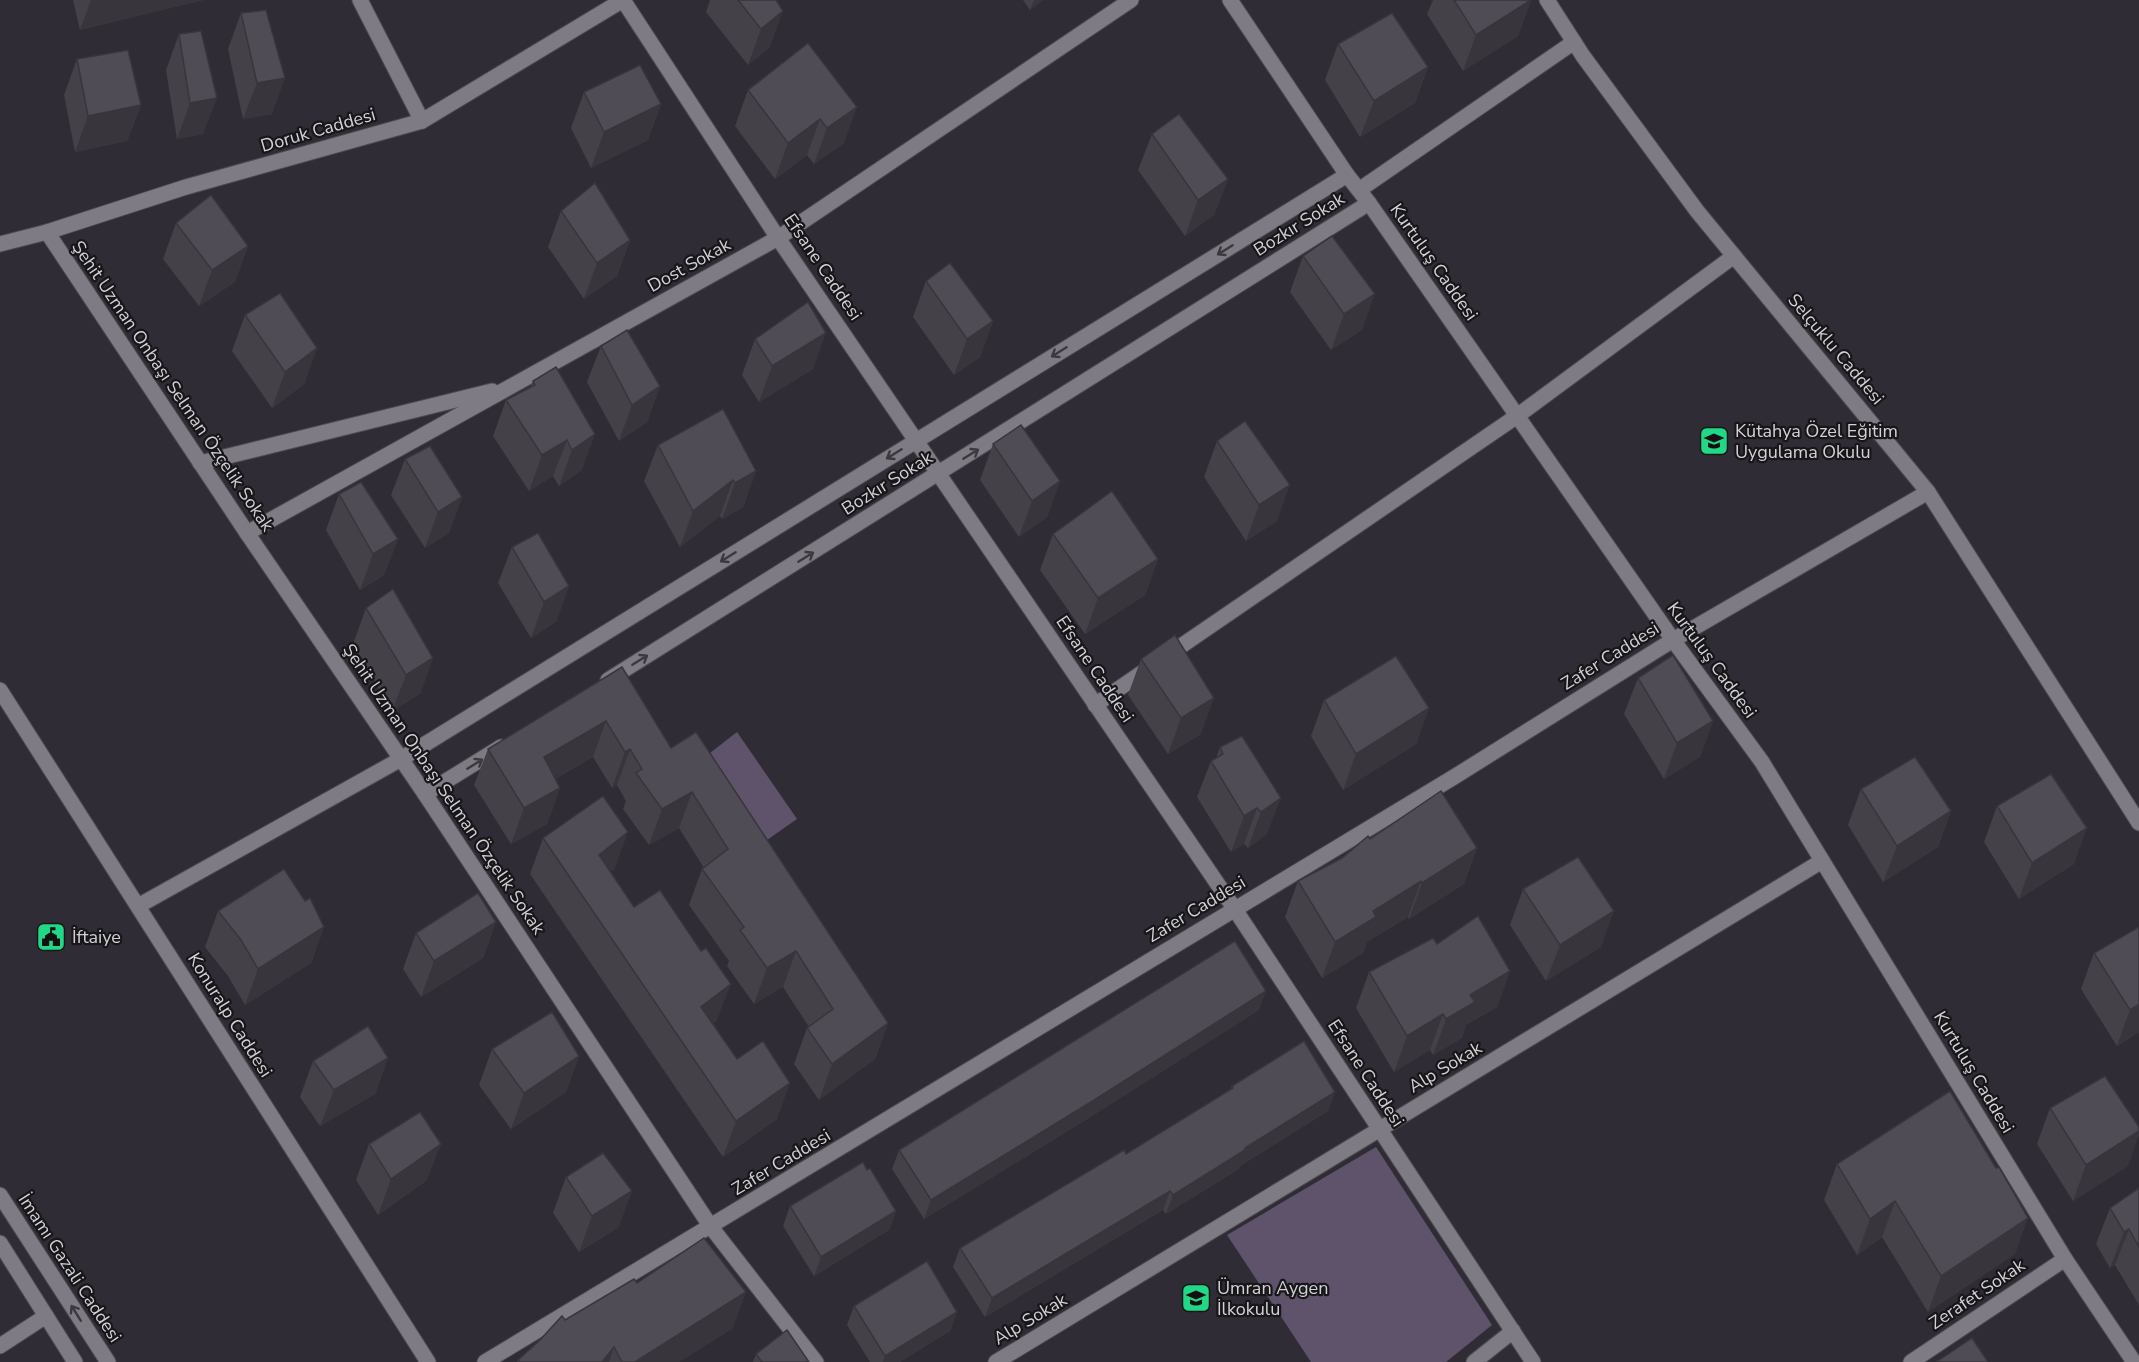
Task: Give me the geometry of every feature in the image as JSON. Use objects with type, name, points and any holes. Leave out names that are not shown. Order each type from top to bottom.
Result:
[{"type":"street","points":[[360,0],[422,121]]},
{"type":"street","name":"Doruk Caddesi","points":[[0,244],[47,232],[186,187],[422,121],[623,0]]},
{"type":"street","name":"Efsane Caddesi","points":[[623,0],[778,238],[1234,908],[1533,1362]]},
{"type":"street","name":"Dost Sokak","points":[[247,533],[778,238],[1131,0]]},
{"type":"street","name":"Kurtuluş Caddesi","points":[[1230,0],[1347,175],[1369,203],[1673,640],[1762,762],[2065,1259],[2134,1362]]},
{"type":"street","name":"Selçuklu Caddesi","points":[[1547,0],[1574,42],[1697,211],[1928,492],[2139,823]]},
{"type":"street","points":[[1359,190],[1574,42]]},
{"type":"street","name":"Bozkır Sokak","points":[[138,906],[401,759],[1347,175]]},
{"type":"street","name":"Bozkır Sokak","points":[[597,687],[1369,203]]},
{"type":"street","name":"Şehit Uzman Onbaşı Selman Özçelik Sokak","points":[[47,232],[247,533],[425,794],[711,1227],[816,1362]]},
{"type":"street","points":[[1095,705],[1517,416],[1734,256]]},
{"type":"street","points":[[201,463],[511,386]]},
{"type":"street","name":"Zafer Caddesi","points":[[485,1362],[1454,777],[1673,640],[1928,492]]},
{"type":"street","name":"Konuralp Caddesi","points":[[0,690],[428,1362]]},
{"type":"street","points":[[425,794],[516,738]]},
{"type":"street","name":"Alp Sokak","points":[[996,1362],[1822,861]]},
{"type":"street","name":"İmamı Gazali Caddesi","points":[[0,1195],[108,1362]]},
{"type":"street","points":[[0,1243],[75,1362]]},
{"type":"street","name":"Zerafet Sokak","points":[[1911,1362],[2065,1259]]},
{"type":"street","points":[[0,1346],[46,1316]]},
{"type":"street","points":[[1474,1362],[1513,1331]]},
{"type":"shaded area","points":[[737,732],[797,819],[760,845],[701,760]]},
{"type":"shaded area","points":[[1376,1147],[1492,1325],[1446,1362],[1311,1362],[1227,1235]]},
{"type":"building","points":[[738,0],[776,0],[783,11],[761,29]]},
{"type":"building","points":[[1454,0],[1531,0],[1476,35]]},
{"type":"building","points":[[266,10],[285,78],[257,83],[241,13]]},
{"type":"building","points":[[1392,13],[1428,67],[1374,101],[1338,44]]},
{"type":"building","points":[[201,31],[217,98],[190,103],[179,34]]},
{"type":"building","points":[[808,43],[857,107],[827,128],[820,119],[788,143],[748,90]]},
{"type":"building","points":[[128,50],[141,105],[88,116],[77,59]]},
{"type":"building","points":[[640,65],[661,104],[604,132],[584,92]]},
{"type":"building","points":[[1179,114],[1228,179],[1198,200],[1152,134]]},
{"type":"building","points":[[595,183],[630,240],[597,263],[561,211]]},
{"type":"building","points":[[211,195],[248,246],[212,270],[176,223]]},
{"type":"building","points":[[1332,236],[1375,294],[1344,314],[1303,256]]},
{"type":"building","points":[[950,263],[993,321],[967,339],[926,281]]},
{"type":"building","points":[[280,293],[317,348],[285,372],[245,315]]},
{"type":"building","points":[[808,302],[826,333],[772,366],[755,339]]},
{"type":"building","points":[[627,330],[660,386],[632,405],[601,346]]},
{"type":"building","points":[[556,367],[595,434],[572,450],[567,440],[542,455],[506,400],[535,385],[533,381]]},
{"type":"building","points":[[723,409],[756,471],[735,483],[733,480],[693,511],[658,445]]},
{"type":"building","points":[[1245,421],[1290,485],[1259,505],[1217,441]]},
{"type":"building","points":[[1021,425],[1060,481],[1032,501],[993,444]]},
{"type":"building","points":[[430,446],[462,497],[438,512],[405,459]]},
{"type":"building","points":[[361,482],[398,539],[373,554],[339,494]]},
{"type":"building","points":[[1112,491],[1158,559],[1098,598],[1053,534]]},
{"type":"building","points":[[538,533],[569,586],[544,602],[512,547]]},
{"type":"building","points":[[393,589],[433,658],[406,675],[366,608]]},
{"type":"building","points":[[1175,635],[1214,698],[1181,718],[1141,659]]},
{"type":"building","points":[[1673,655],[1713,721],[1677,743],[1638,678]]},
{"type":"building","points":[[1396,656],[1429,708],[1356,754],[1324,700]]},
{"type":"building","points":[[622,667],[671,748],[696,732],[888,1023],[832,1064],[807,1028],[833,1009],[796,951],[767,968],[740,930],[744,927],[702,869],[728,849],[692,792],[662,809],[636,773],[642,769],[630,749],[625,752],[606,721],[544,757],[560,788],[524,808],[488,749]]},
{"type":"building","points":[[1242,736],[1281,798],[1261,812],[1257,808],[1244,816],[1211,761],[1223,754],[1220,747]]},
{"type":"building","points":[[1915,757],[1951,811],[1897,846],[1861,789]]},
{"type":"building","points":[[2051,774],[2087,828],[2032,863],[1997,806]]},
{"type":"building","points":[[1441,791],[1477,848],[1373,911],[1376,917],[1335,942],[1298,881],[1342,858],[1368,836],[1370,839]]},
{"type":"building","points":[[603,796],[628,832],[599,855],[634,907],[660,890],[701,951],[706,948],[731,984],[701,1007],[737,1059],[763,1041],[790,1083],[736,1121],[543,838]]},
{"type":"building","points":[[1578,857],[1614,911],[1560,945],[1523,889]]},
{"type":"building","points":[[284,869],[305,901],[310,898],[324,927],[258,969],[241,940],[218,911]]},
{"type":"building","points":[[478,893],[496,922],[434,961],[416,933]]},
{"type":"building","points":[[1478,916],[1510,971],[1470,995],[1475,1002],[1446,1019],[1443,1014],[1407,1036],[1369,972],[1433,938],[1437,944]]},
{"type":"building","points":[[2139,927],[2139,1004],[2130,1010],[2094,953]]},
{"type":"building","points":[[1235,941],[1266,991],[931,1200],[899,1150]]},
{"type":"building","points":[[552,1012],[579,1056],[524,1093],[492,1049]]},
{"type":"building","points":[[368,1026],[388,1058],[334,1090],[313,1061]]},
{"type":"building","points":[[1304,1041],[1335,1092],[1173,1195],[1170,1191],[992,1298],[960,1248],[1124,1150],[1126,1154]]},
{"type":"building","points":[[2105,1076],[2139,1127],[2139,1131],[2086,1165],[2050,1108]]},
{"type":"building","points":[[1950,1091],[1996,1168],[1999,1167],[2028,1218],[1941,1276],[1895,1201],[1870,1219],[1837,1164]]},
{"type":"building","points":[[420,1112],[441,1144],[391,1179],[369,1144]]},
{"type":"building","points":[[603,1153],[632,1191],[592,1216],[566,1177]]},
{"type":"building","points":[[863,1162],[867,1170],[870,1168],[896,1211],[821,1257],[790,1206]]},
{"type":"building","points":[[2139,1188],[2139,1247],[2129,1229],[2124,1232],[2110,1208]]},
{"type":"building","points":[[704,1238],[746,1292],[635,1362],[622,1362],[614,1347],[602,1362],[520,1362],[518,1360],[562,1316],[565,1320],[634,1279],[637,1283]]},
{"type":"building","points":[[927,1261],[957,1312],[885,1356],[854,1306]]},
{"type":"building","points":[[787,1330],[809,1362],[762,1362],[756,1354]]},
{"type":"building","points":[[1972,1338],[1988,1362],[1936,1362]]},
{"type":"place","name":"Kütahya Özel Eğitim Uygulama Okulu","points":[[1714,441]]},
{"type":"place","name":"İftaiye","points":[[51,937]]},
{"type":"place","name":"Ümran Aygen İlkokulu","points":[[1196,1298]]}]
